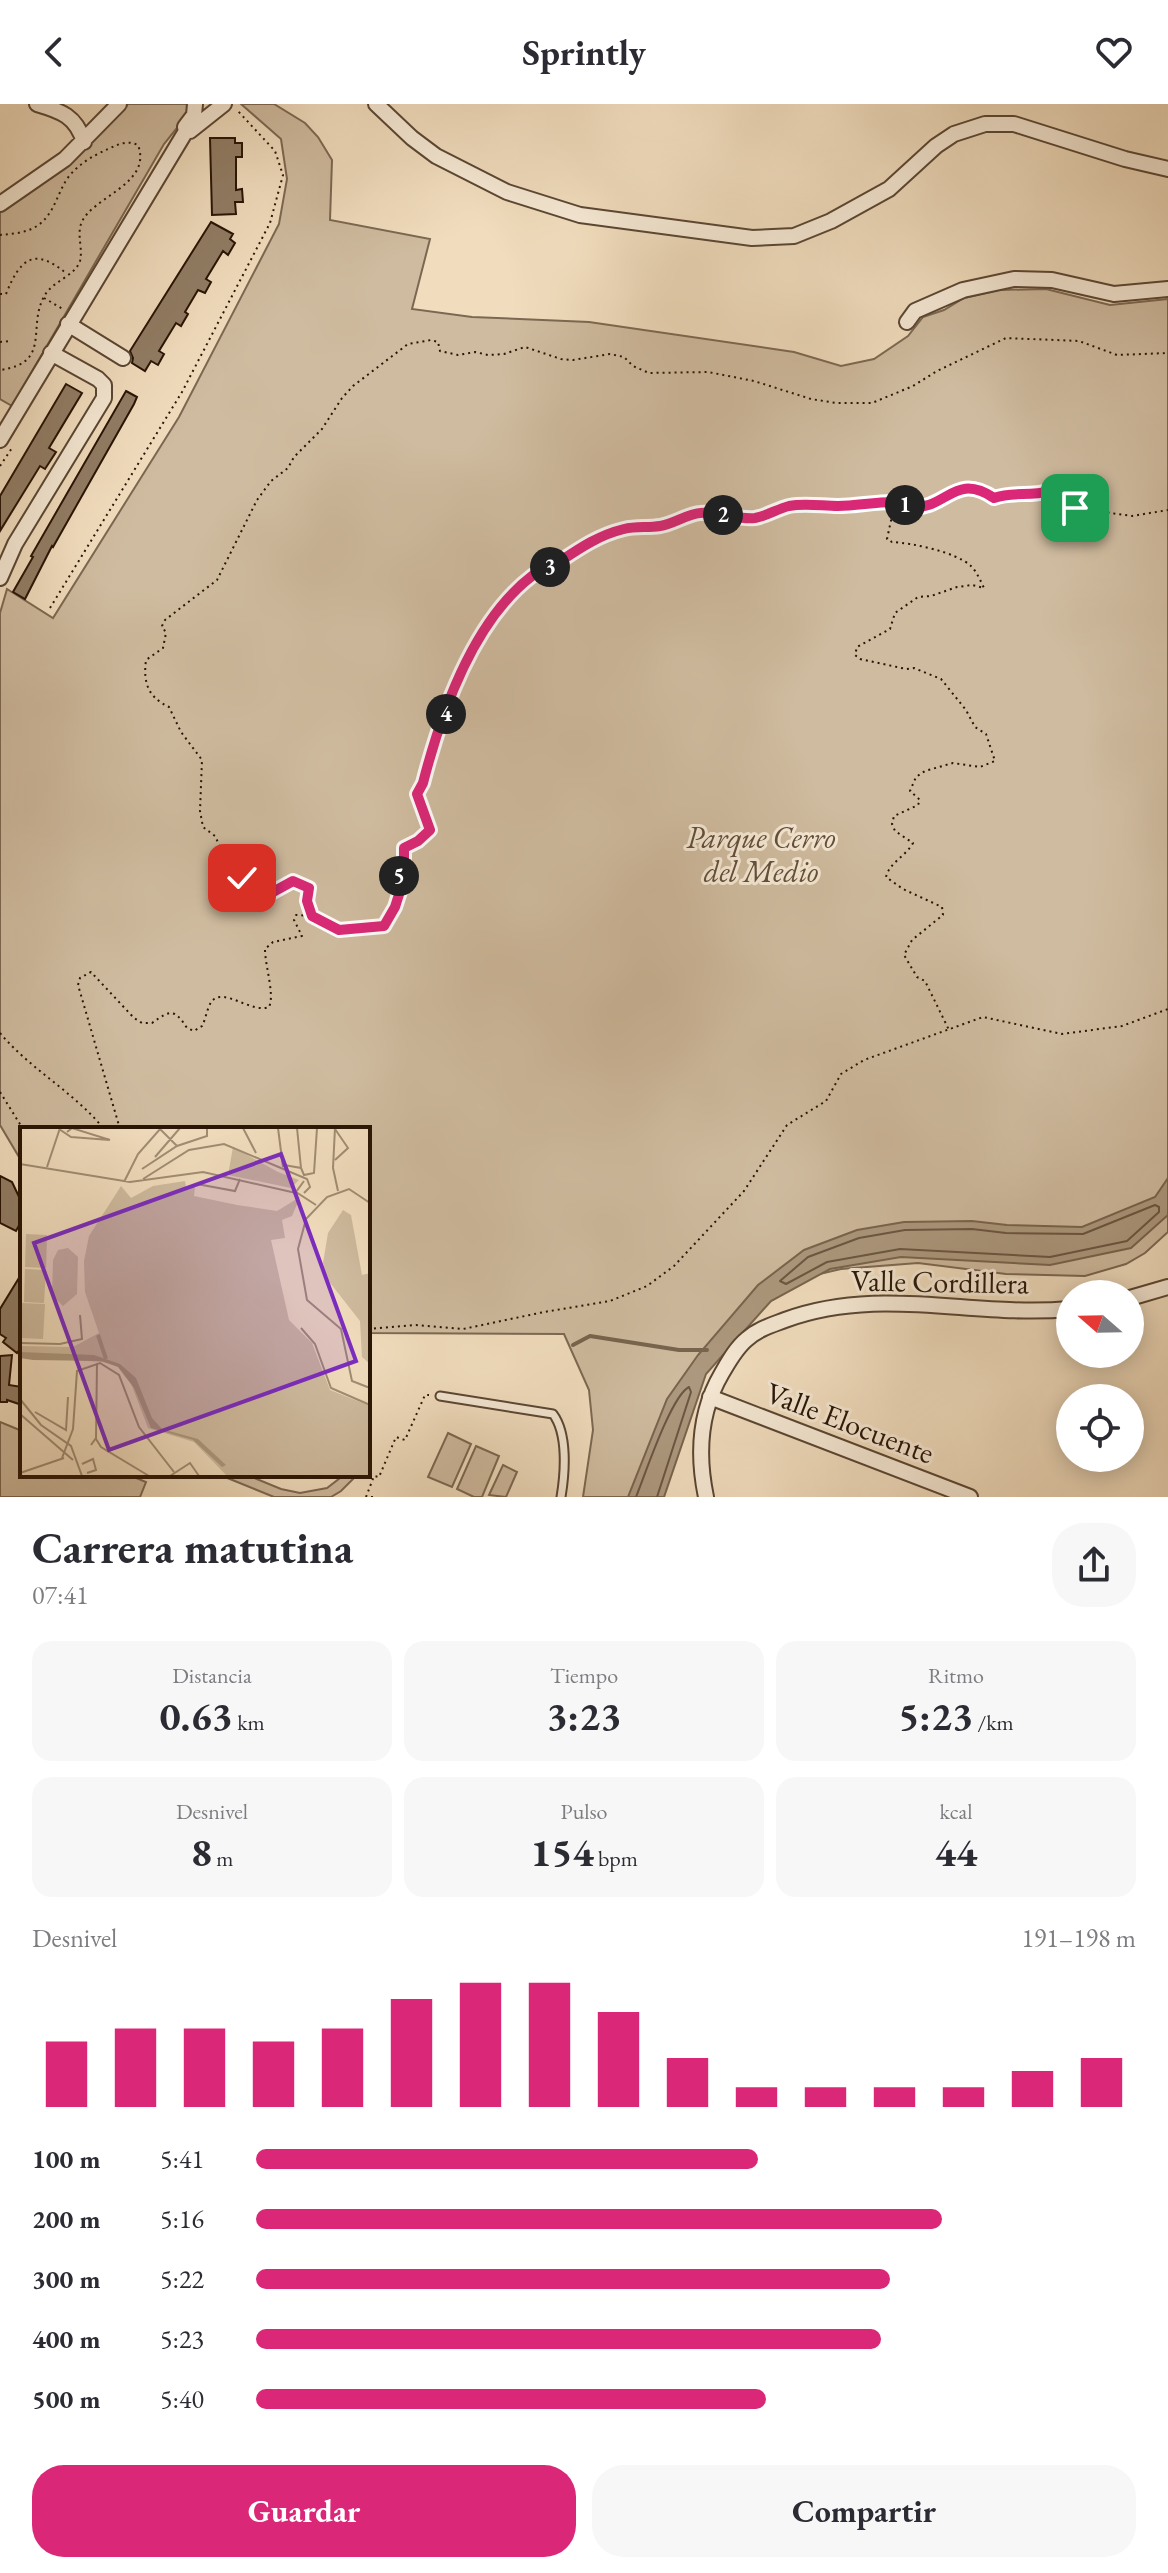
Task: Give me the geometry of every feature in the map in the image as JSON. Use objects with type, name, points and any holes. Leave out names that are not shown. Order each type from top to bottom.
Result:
[{"type":"street","points":[[37,104],[66,108],[84,142]]},
{"type":"street","points":[[0,204],[54,168],[84,142],[119,104]]},
{"type":"street","points":[[0,440],[186,131],[185,127],[194,115],[195,104]]},
{"type":"street","points":[[186,131],[224,104]]},
{"type":"street","points":[[376,104],[436,156],[507,192],[580,215],[752,238],[794,236],[831,221],[889,189],[936,146],[954,134],[985,124],[1014,124],[1168,169]]},
{"type":"street","points":[[907,322],[915,311],[963,290],[1014,279],[1052,280],[1114,294],[1168,289]]},
{"type":"street","points":[[71,320],[123,358]]},
{"type":"street","points":[[0,578],[15,544],[105,394],[104,385],[98,379],[51,353]]},
{"type":"street","points":[[1144,1294],[1168,1287]]},
{"type":"street","name":"Valle Cordillera","points":[[706,1497],[700,1444],[710,1397],[736,1351],[751,1335],[809,1312],[885,1301],[1007,1311],[1056,1309]]},
{"type":"street","name":"Valle Elocuente","points":[[710,1397],[970,1497]]},
{"type":"lane","points":[[440,1396],[553,1414],[561,1429],[564,1483],[561,1497]]},
{"type":"path","points":[[50,608],[182,392],[270,223],[283,175],[275,151],[239,112]]},
{"type":"path","points":[[0,235],[16,234],[36,226],[52,211],[65,181],[90,157],[121,143],[138,145],[141,153],[138,165],[128,181],[88,213],[81,223],[80,260],[43,298],[32,353],[23,363],[0,370]]},
{"type":"path","points":[[0,294],[6,294],[25,262],[35,259],[52,261],[68,275]]},
{"type":"path","points":[[43,298],[71,320]]},
{"type":"path","points":[[312,916],[307,901],[309,888],[303,883],[293,881],[262,898],[248,891],[245,881],[232,872],[215,836],[203,827],[200,811],[202,760],[181,732],[169,707],[156,701],[149,692],[146,660],[163,648],[166,633],[162,626],[165,620],[217,580],[257,500],[271,481],[288,468],[294,457],[322,429],[353,386],[408,344],[431,340],[438,342],[440,351],[458,355],[475,352],[504,354],[525,347],[573,360],[610,354],[624,357],[633,366],[649,373],[708,372],[754,381],[811,399],[848,403],[872,403],[886,398],[1006,338],[1079,341],[1117,355],[1168,353]]},
{"type":"path","points":[[0,342],[10,341]]},
{"type":"path","points":[[119,1127],[79,989],[80,978],[91,972],[142,1023],[152,1023],[165,1013],[174,1013],[187,1028],[198,1030],[217,997],[225,997],[258,1010],[269,1007],[272,997],[265,967],[265,949],[273,942],[302,936],[294,920],[296,915],[312,916],[339,930],[384,926],[395,907],[402,885],[399,875],[404,848],[430,830],[417,794],[454,686],[489,621],[534,575],[594,538],[623,529],[661,526],[699,512],[753,518],[787,506],[895,502],[912,507],[938,503],[949,492],[981,489],[994,498],[1010,492],[1033,496],[1049,491],[1075,508],[1132,516],[1168,510]]},
{"type":"path","points":[[895,502],[887,539],[932,549],[964,562],[971,566],[984,588],[972,585],[957,587],[918,597],[895,613],[890,629],[857,647],[855,655],[860,659],[914,668],[941,679],[966,710],[975,727],[986,734],[995,761],[980,767],[953,763],[925,771],[916,777],[910,791],[920,800],[918,805],[894,816],[892,824],[895,831],[913,843],[888,870],[886,877],[903,889],[942,907],[943,915],[912,940],[904,955],[917,977],[925,981],[949,1030]]},
{"type":"path","points":[[370,1329],[416,1325],[463,1329],[610,1301],[647,1286],[674,1266],[734,1202],[787,1125],[826,1101],[841,1074],[864,1060],[983,1017],[1062,1034],[1122,1026],[1168,1009]]},
{"type":"path","points":[[0,1033],[28,1063],[73,1097],[102,1127]]},
{"type":"path","points":[[0,1092],[22,1127]]},
{"type":"path","points":[[366,1497],[374,1476],[379,1477],[396,1437],[405,1440],[425,1395],[440,1396]]},
{"type":"green space","points":[[128,104],[189,104],[189,113],[164,144],[12,406],[0,399],[0,212],[68,163]]},
{"type":"green space","name":"Parque Cerro del Medio","points":[[241,104],[274,104],[305,123],[318,137],[332,160],[330,220],[430,239],[412,309],[472,317],[589,322],[794,352],[841,366],[874,359],[908,336],[923,317],[944,310],[964,298],[999,290],[1046,289],[1110,305],[1168,299],[1168,1232],[1145,1253],[1126,1264],[1085,1276],[1006,1274],[918,1263],[841,1269],[811,1276],[776,1291],[712,1339],[647,1497],[583,1497],[593,1430],[589,1390],[564,1334],[370,1333],[370,1127],[20,1127],[20,1159],[0,1125],[0,613],[7,589],[53,618],[179,417],[279,224],[287,179],[281,139]]},
{"type":"green space","points":[[0,1422],[20,1430],[20,1477],[134,1477],[146,1482],[140,1497],[0,1497]]},
{"type":"green space","points":[[448,1433],[471,1444],[452,1487],[428,1477]]},
{"type":"green space","points":[[476,1446],[499,1456],[482,1497],[474,1497],[457,1489]]},
{"type":"green space","points":[[503,1465],[517,1472],[506,1497],[489,1495]]},
{"type":"green space","points":[[225,1477],[252,1477],[300,1493],[327,1488],[341,1477],[355,1477],[331,1497],[274,1497]]},
{"type":"water","points":[[1168,1178],[1168,1215],[1131,1248],[1050,1265],[901,1257],[830,1269],[771,1301],[706,1374],[664,1497],[628,1497],[667,1399],[698,1355],[758,1285],[804,1250],[857,1230],[904,1222],[972,1221],[1082,1227],[1155,1197]]},
{"type":"building","points":[[210,138],[235,138],[235,143],[242,143],[242,157],[236,157],[236,190],[242,189],[243,202],[235,202],[236,214],[212,215]]},
{"type":"building","points":[[211,222],[233,234],[230,239],[235,243],[228,255],[223,251],[206,279],[211,282],[205,293],[198,290],[181,326],[176,323],[159,351],[164,354],[158,365],[151,361],[145,371],[132,363],[130,351]]},
{"type":"building","points":[[66,384],[82,393],[49,448],[56,452],[45,469],[40,466],[0,531],[0,496]]},
{"type":"building","points":[[126,391],[137,397],[134,404],[25,599],[13,592]]},
{"type":"building","points":[[0,1176],[12,1182],[20,1199],[20,1224],[16,1231],[0,1223]]},
{"type":"building","points":[[20,1276],[20,1349],[17,1353],[3,1342],[6,1338],[0,1334],[0,1309]]},
{"type":"building","points":[[12,1355],[9,1385],[20,1387],[20,1404],[7,1400],[0,1402],[0,1356]]},
{"type":"waterway","points":[[573,1345],[590,1336],[679,1350],[707,1350]]},
{"type":"route","points":[[242,878],[248,891],[262,898],[293,881],[303,883],[309,888],[307,901],[312,916],[339,930],[384,926],[395,907],[402,885],[399,875],[404,848],[430,830],[417,794],[454,686],[471,654],[489,621],[511,596],[534,575],[594,538],[623,529],[661,526],[699,512],[753,518],[787,506],[812,504],[838,506],[895,502],[912,507],[938,503],[949,492],[967,489],[981,489],[994,498],[1010,492],[1033,496],[1049,491],[1075,508]]}]
